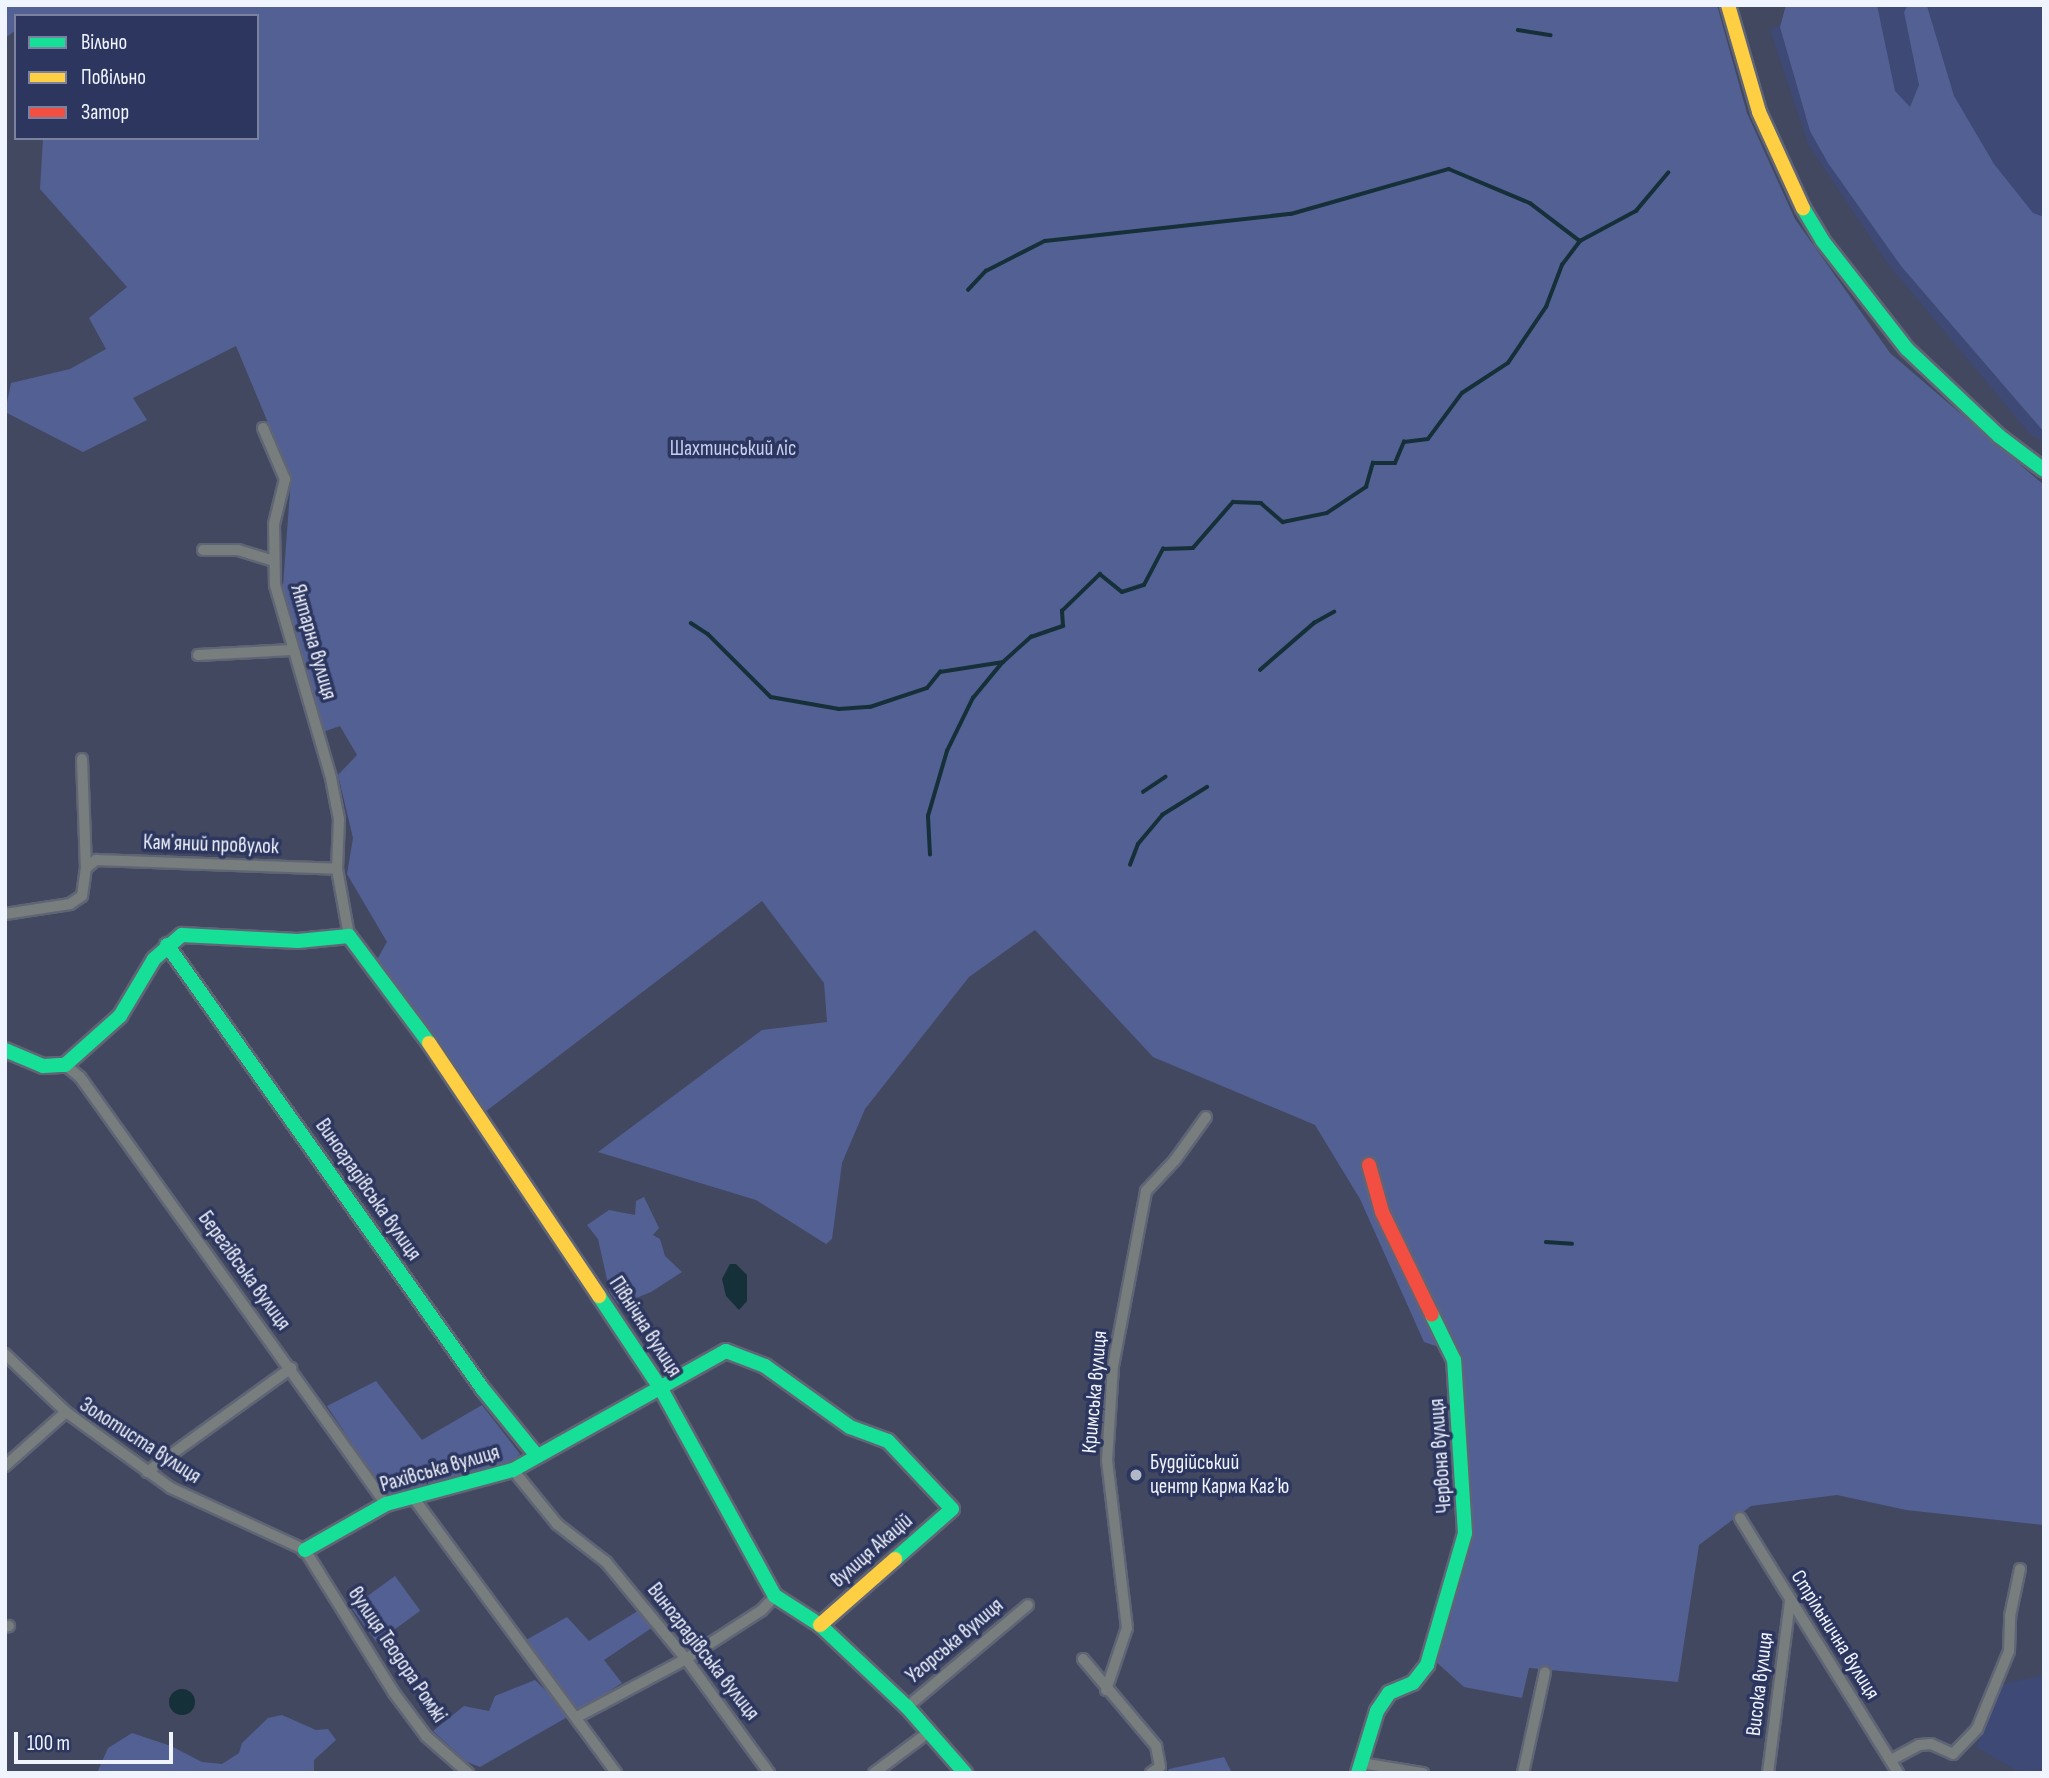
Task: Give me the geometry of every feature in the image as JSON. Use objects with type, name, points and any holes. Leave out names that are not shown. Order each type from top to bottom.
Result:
[{"type":"main road","points":[[1728,5],[1759,113],[1787,179],[1822,240],[1907,349],[1999,436],[2044,470]]},
{"type":"main road","points":[[5,1050],[43,1066],[65,1065],[120,1016],[167,945],[191,933],[298,941],[349,936]]},
{"type":"main road","name":"Північна вулиця","points":[[349,936],[455,1077],[661,1389],[775,1596],[820,1625],[907,1707],[965,1773]]},
{"type":"main road","name":"Виноградівська вулиця","points":[[167,945],[482,1388],[537,1456]]},
{"type":"main road","name":"Червона вулиця","points":[[1360,1768],[1377,1711],[1389,1693],[1413,1683],[1427,1665],[1462,1545],[1468,1510],[1454,1360],[1382,1212],[1369,1165]]},
{"type":"main road","name":"Рахівська вулиця","points":[[306,1550],[386,1504],[415,1500],[513,1470],[661,1389],[708,1357],[726,1351],[748,1357],[850,1427],[888,1441],[952,1508]]},
{"type":"main road","name":"вулиця Акацій","points":[[820,1625],[952,1508]]},
{"type":"street","name":"Янтарна вулиця","points":[[263,428],[285,479],[274,523],[275,585],[334,789],[340,819],[337,869]]},
{"type":"street","points":[[203,550],[238,550],[274,561]]},
{"type":"street","points":[[198,655],[292,650]]},
{"type":"street","points":[[5,914],[77,900],[86,868],[82,759]]},
{"type":"street","name":"Камʼяний провулок","points":[[86,868],[96,860],[337,869]]},
{"type":"street","name":"Північна вулиця","points":[[337,869],[349,936]]},
{"type":"street","name":"Берегівська вулиця","points":[[65,1065],[80,1077],[386,1504]]},
{"type":"street","name":"Кримська вулиця","points":[[1106,1690],[1127,1628],[1107,1461],[1113,1366],[1146,1191],[1175,1160],[1206,1117]]},
{"type":"street","points":[[5,1354],[66,1412]]},
{"type":"street","points":[[147,1472],[291,1368]]},
{"type":"street","name":"Золотиста вулиця","points":[[5,1466],[66,1412],[147,1472],[306,1550]]},
{"type":"street","name":"Виноградівська вулиця","points":[[513,1470],[557,1524],[606,1562],[686,1659],[769,1773]]},
{"type":"street","points":[[415,1500],[577,1717],[615,1773]]},
{"type":"street","name":"Стрільнична вулиця","points":[[1740,1518],[1898,1773]]},
{"type":"street","name":"вулиця Теодора Ромжі","points":[[306,1550],[394,1693],[426,1736],[468,1773]]},
{"type":"street","points":[[1891,1760],[1919,1745],[1931,1744],[1953,1754],[1977,1729],[2009,1651],[2010,1616],[2020,1569]]},
{"type":"street","points":[[577,1717],[686,1659],[762,1610],[775,1596]]},
{"type":"street","name":"Висока вулиця","points":[[1768,1773],[1790,1600]]},
{"type":"street","name":"Угорська вулиця","points":[[907,1707],[1028,1605]]},
{"type":"street","points":[[1083,1659],[1106,1690],[1156,1746],[1156,1770]]},
{"type":"street","points":[[1522,1773],[1545,1672]]},
{"type":"street","points":[[874,1773],[929,1732]]},
{"type":"street","points":[[1360,1768],[1423,1773]]},
{"type":"shaded area","points":[[1825,5],[2044,5],[2044,442],[2030,434],[1888,264],[1808,144],[1770,30]]},
{"type":"shaded area","points":[[730,1264],[736,1264],[747,1275],[747,1301],[739,1310],[726,1296],[722,1279]]},
{"type":"shaded area","points":[[2044,1675],[2044,1773],[2020,1773],[1976,1747],[2003,1684]]},
{"type":"shaded area","points":[[182,1689],[192,1692],[195,1702],[192,1712],[182,1715],[172,1712],[169,1702],[172,1692]]},
{"type":"green space","name":"Шахтинський ліс","points":[[5,5],[1717,5],[1747,113],[1795,219],[1890,353],[2044,485],[2044,1525],[1906,1510],[1837,1495],[1751,1506],[1699,1545],[1678,1682],[1529,1668],[1522,1698],[1464,1687],[1435,1661],[1473,1520],[1457,1353],[1424,1342],[1360,1199],[1315,1125],[1153,1057],[1035,930],[969,977],[865,1109],[842,1163],[832,1239],[826,1244],[756,1200],[598,1152],[762,1030],[827,1022],[824,983],[762,901],[485,1112],[375,963],[387,942],[347,874],[353,838],[338,775],[357,755],[340,726],[323,732],[282,599],[291,478],[236,346],[133,398],[147,420],[83,452],[5,412],[11,383],[70,369],[106,349],[89,318],[127,287],[40,189],[43,140],[259,140],[259,14],[14,14],[14,31],[5,38]]},
{"type":"green space","points":[[1786,5],[1877,5],[1895,91],[1910,107],[1919,85],[1904,12],[1908,5],[1927,6],[1954,96],[1994,164],[2033,213],[2044,217],[2044,432],[1901,266],[1828,163],[1810,131],[1780,27]]},
{"type":"green space","points":[[644,1197],[659,1228],[653,1235],[660,1239],[665,1256],[682,1272],[651,1292],[619,1305],[610,1293],[598,1239],[587,1225],[609,1210],[635,1215],[636,1201]]},
{"type":"green space","points":[[376,1381],[422,1440],[482,1405],[520,1454],[512,1464],[388,1498],[327,1406]]},
{"type":"green space","points":[[395,1576],[420,1611],[377,1643],[351,1608]]},
{"type":"green space","points":[[641,1609],[653,1627],[604,1660],[622,1683],[578,1711],[526,1640],[567,1617],[589,1641]]},
{"type":"green space","points":[[535,1680],[571,1715],[480,1767],[467,1762],[433,1731],[464,1706],[489,1711],[495,1696]]},
{"type":"green space","points":[[282,1715],[316,1730],[328,1729],[336,1740],[314,1760],[314,1773],[97,1773],[108,1748],[132,1733],[171,1746],[202,1762],[222,1764],[239,1753],[242,1743],[268,1718]]},
{"type":"green space","points":[[1224,1757],[1232,1773],[1167,1773],[1169,1769]]},
{"type":"waterway","points":[[1518,30],[1551,35]]},
{"type":"waterway","points":[[968,290],[986,271],[1045,241],[1291,214],[1449,169],[1530,203],[1580,241]]},
{"type":"waterway","points":[[691,623],[708,634],[771,697],[839,709],[870,707],[927,688],[940,672],[1003,662],[1031,637],[1063,626],[1062,611],[1100,574],[1122,592],[1144,585],[1163,549],[1193,548],[1233,502],[1261,503],[1283,522],[1327,513],[1366,487],[1373,463],[1395,463],[1404,442],[1428,439],[1462,393],[1508,363],[1546,307],[1562,265],[1580,241],[1636,211],[1668,173]]},
{"type":"waterway","points":[[1260,670],[1314,623],[1334,612]]},
{"type":"waterway","points":[[930,855],[928,816],[947,751],[973,698],[1002,663]]},
{"type":"waterway","points":[[1143,792],[1165,777]]},
{"type":"waterway","points":[[1130,865],[1138,844],[1162,815],[1207,787]]},
{"type":"waterway","points":[[1546,1242],[1572,1244]]},
{"type":"traffic: fast","points":[[1803,208],[1822,240],[1907,349],[1999,436],[2044,470]]},
{"type":"traffic: fast","points":[[5,1050],[43,1066],[65,1065],[120,1016],[154,959],[182,935],[298,941],[349,936],[429,1043]]},
{"type":"traffic: fast","points":[[167,945],[482,1388],[537,1456]]},
{"type":"traffic: fast","points":[[599,1296],[661,1389],[775,1596],[820,1625],[907,1707],[965,1773]]},
{"type":"traffic: fast","points":[[1358,1773],[1377,1711],[1389,1693],[1413,1683],[1427,1665],[1465,1533],[1454,1360],[1432,1315]]},
{"type":"traffic: fast","points":[[305,1550],[386,1504],[513,1470],[726,1351],[765,1366],[850,1427],[888,1441],[952,1509],[895,1559]]},
{"type":"traffic: slow","points":[[1728,5],[1759,112],[1803,208]]},
{"type":"traffic: slow","points":[[429,1043],[599,1296]]},
{"type":"traffic: slow","points":[[820,1625],[895,1559]]},
{"type":"traffic: jam","points":[[1369,1165],[1382,1212],[1432,1315]]},
{"type":"place","name":"Буддійський центр Карма Кагʼю","points":[[1136,1475]]}]
